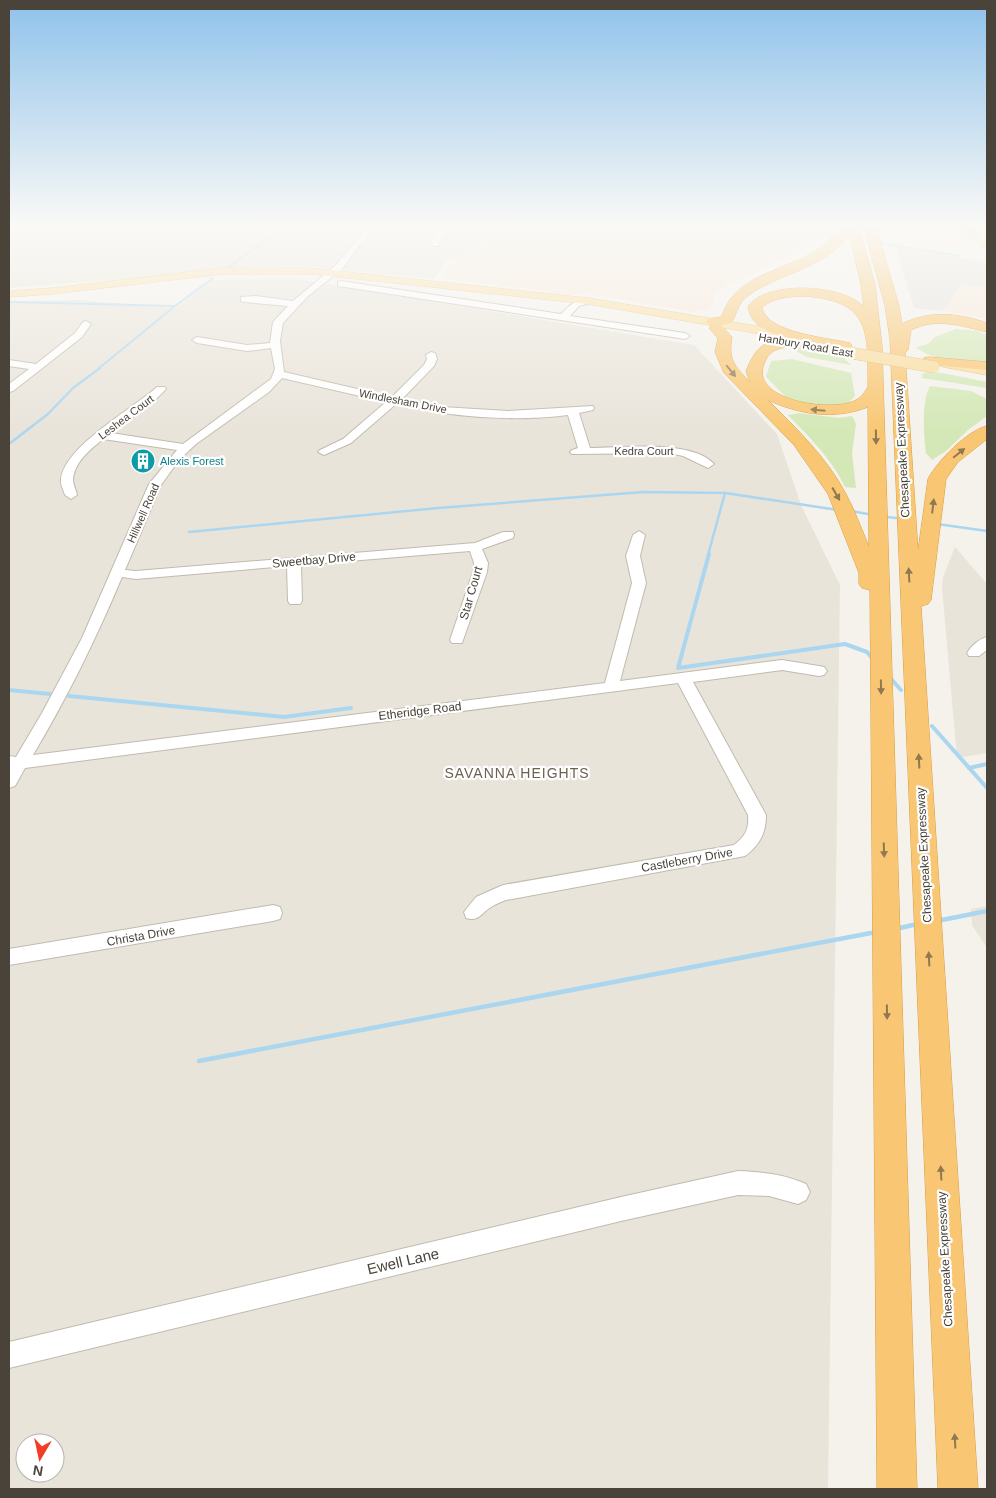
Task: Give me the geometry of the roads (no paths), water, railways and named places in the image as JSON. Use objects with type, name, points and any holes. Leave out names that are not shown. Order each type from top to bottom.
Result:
[{"type":"highway","points":[[745,293],[736,300],[726,320],[714,325],[725,337],[722,352],[729,370],[800,442],[821,469],[840,501],[860,548],[868,573],[869,605],[881,655]]},
{"type":"highway","points":[[842,348],[769,327],[758,319],[754,311],[755,306],[767,297],[792,293],[814,294],[845,300],[853,304],[863,314],[873,339]]},
{"type":"highway","name":"Chesapeake Expressway","points":[[869,293],[875,346],[876,388],[897,1489]]},
{"type":"highway","name":"Chesapeake Expressway","points":[[888,293],[897,339],[958,1489]]},
{"type":"highway","points":[[898,366],[903,340],[902,331],[913,322],[934,319],[954,320],[987,328]]},
{"type":"highway","points":[[790,342],[776,344],[763,351],[754,362],[756,379],[769,396],[800,408],[839,411],[853,408],[865,402],[876,388]]},
{"type":"highway","points":[[931,364],[987,366]]},
{"type":"highway","points":[[915,694],[922,645],[920,606],[936,479],[939,472],[951,459],[987,431]]},
{"type":"main road","points":[[9,294],[25,293]]},
{"type":"main road","points":[[9,299],[78,293]]},
{"type":"main road","name":"Hanbury Road East","points":[[496,293],[575,302],[714,325],[790,342],[842,348]]},
{"type":"main road","name":"Hanbury Road East","points":[[575,302],[588,301],[931,364],[987,377]]},
{"type":"main road","name":"Hanbury Road East","points":[[931,364],[987,371]]},
{"type":"street","points":[[279,374],[280,369],[276,345],[278,322],[309,293]]},
{"type":"street","points":[[401,293],[685,336]]},
{"type":"street","points":[[244,299],[296,304]]},
{"type":"street","points":[[564,317],[575,302]]},
{"type":"street","points":[[9,389],[79,335],[86,324]]},
{"type":"street","points":[[197,340],[247,348],[276,345]]},
{"type":"street","points":[[324,452],[347,441],[393,401],[429,366],[432,359],[431,355]]},
{"type":"street","points":[[9,363],[38,367]]},
{"type":"street","name":"Windlesham Drive","points":[[279,374],[426,408],[484,414],[573,412],[589,408]]},
{"type":"street","name":"Hillwell Road","points":[[9,782],[15,763],[85,646],[155,484],[169,464],[185,448],[215,424],[272,384],[279,374]]},
{"type":"street","name":"Leshea Court","points":[[71,495],[65,480],[73,462],[101,435],[145,404],[160,389]]},
{"type":"street","points":[[573,412],[580,451]]},
{"type":"street","points":[[101,435],[185,448]]},
{"type":"street","name":"Kedra Court","points":[[580,451],[670,450],[686,453],[708,464]]},
{"type":"street","name":"Sweetbay Drive","points":[[118,573],[136,575],[475,547],[508,535]]},
{"type":"street","points":[[610,687],[639,583],[633,556],[639,535]]},
{"type":"street","name":"Star Court","points":[[457,640],[480,572],[481,564],[475,547]]},
{"type":"street","points":[[294,562],[295,601]]},
{"type":"street","points":[[974,653],[987,642]]},
{"type":"street","name":"Etheridge Road","points":[[15,763],[782,665],[819,671]]},
{"type":"street","name":"Castleberry Drive","points":[[473,912],[483,902],[503,893],[739,851],[753,841],[758,826],[758,815],[683,678]]},
{"type":"street","name":"Christa Drive","points":[[9,957],[273,913]]},
{"type":"street","name":"Ewell Lane","points":[[9,1355],[611,1211],[738,1183],[769,1184],[798,1192]]},
{"type":"waterway","points":[[175,306],[193,293]]},
{"type":"waterway","points":[[9,302],[175,306]]},
{"type":"waterway","points":[[98,369],[175,306]]},
{"type":"waterway","points":[[9,444],[48,414],[73,388],[100,368]]},
{"type":"waterway","points":[[189,532],[438,508],[643,492],[725,493]]},
{"type":"waterway","points":[[708,555],[725,493]]},
{"type":"waterway","points":[[725,493],[838,510]]},
{"type":"waterway","points":[[851,511],[868,514]]},
{"type":"waterway","points":[[887,517],[896,518]]},
{"type":"waterway","points":[[937,524],[987,531]]},
{"type":"waterway","points":[[709,554],[678,668],[845,644],[867,652],[871,657]]},
{"type":"waterway","points":[[892,680],[901,690]]},
{"type":"waterway","points":[[9,690],[50,694]]},
{"type":"waterway","points":[[69,696],[284,717],[351,708]]},
{"type":"waterway","points":[[932,726],[969,768]]},
{"type":"waterway","points":[[969,768],[987,764]]},
{"type":"waterway","points":[[969,768],[987,788]]},
{"type":"waterway","points":[[942,920],[987,911]]},
{"type":"waterway","points":[[900,928],[913,925]]},
{"type":"waterway","points":[[199,1061],[871,933]]},
{"type":"place","name":"Alexis Forest","points":[[143,461]]},
{"type":"district","name":"SAVANNA HEIGHTS","points":[[517,773]]}]
